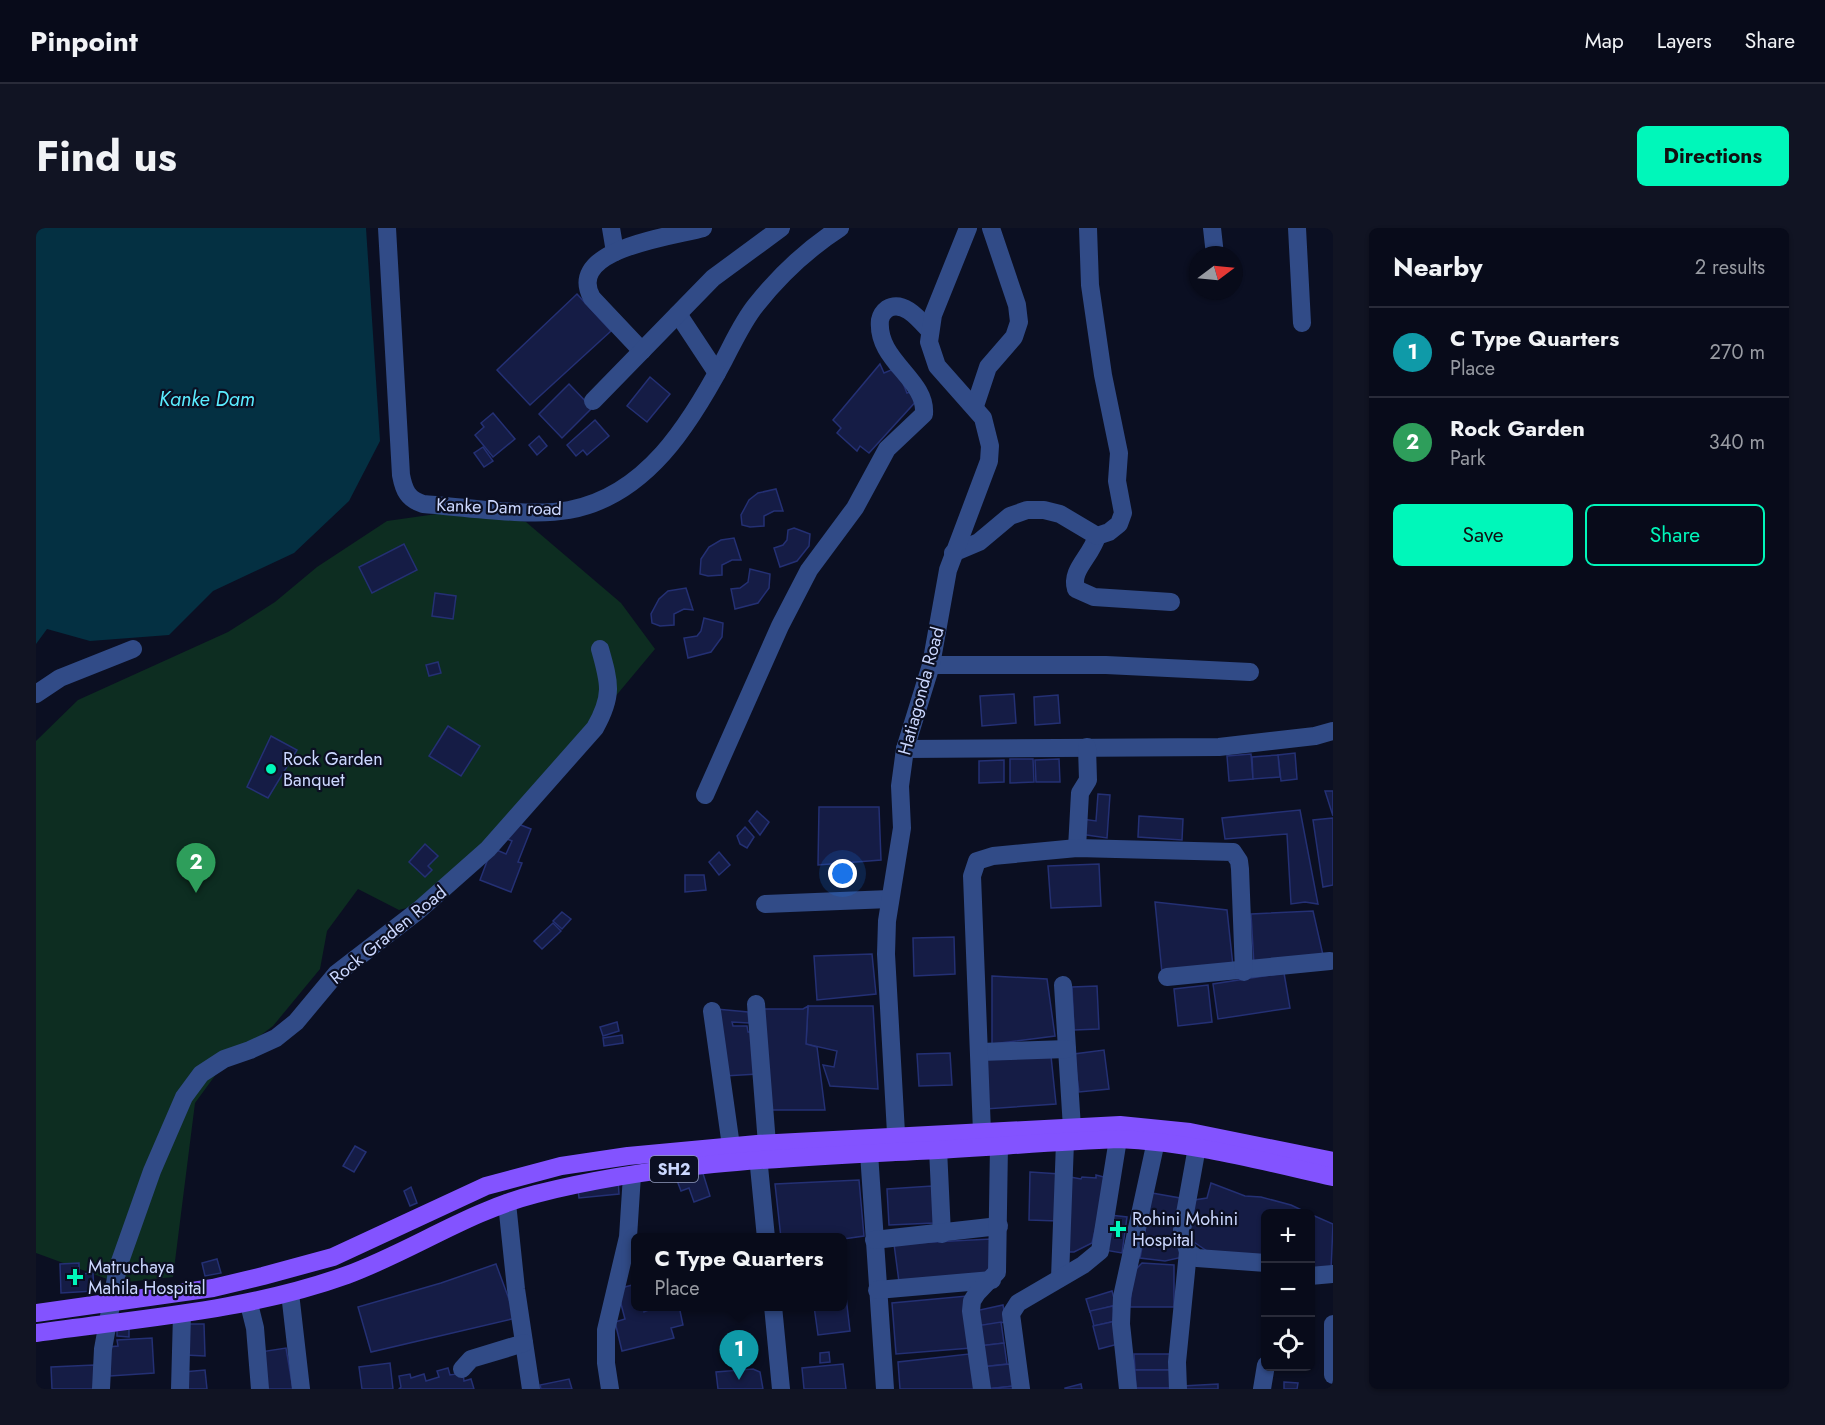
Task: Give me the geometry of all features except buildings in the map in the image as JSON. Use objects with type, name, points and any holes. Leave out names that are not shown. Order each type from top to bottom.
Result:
[{"type":"main road","name":"SH2","points":[[36,1312],[110,1304],[213,1288],[333,1257],[486,1186],[522,1175],[628,1156],[731,1146],[869,1153],[897,1144],[938,1149],[999,1145],[1129,1126],[1190,1132],[1333,1161]]},
{"type":"main road","name":"SH2","points":[[36,1333],[249,1304],[290,1293],[376,1263],[507,1203],[546,1192],[761,1149],[897,1144],[982,1132],[1068,1135],[1156,1141],[1197,1147],[1333,1177]]},
{"type":"street","name":"Kanke Dam road","points":[[387,228],[401,476],[407,494],[423,504],[531,511],[566,511],[587,506],[611,495],[657,461],[676,439],[755,306],[802,258],[840,228]]},
{"type":"street","points":[[610,228],[615,252]]},
{"type":"street","points":[[642,351],[587,290],[587,281],[592,271],[606,257],[615,252],[641,242],[703,228]]},
{"type":"street","points":[[593,401],[713,278],[781,228]]},
{"type":"street","points":[[705,795],[780,626],[808,570],[855,508],[887,449],[924,414],[925,404],[918,389],[902,372],[886,347],[880,319],[884,312],[892,306],[903,307],[929,330],[968,228]]},
{"type":"street","points":[[975,406],[988,367],[1014,338],[1018,322],[1017,305],[991,228]]},
{"type":"street","points":[[953,553],[979,542],[1010,516],[1027,510],[1044,510],[1060,514],[1097,536],[1109,532],[1119,524],[1123,513],[1117,481],[1118,447],[1094,315],[1088,228]]},
{"type":"street","points":[[1212,228],[1214,246]]},
{"type":"street","points":[[1297,228],[1302,323]]},
{"type":"street","points":[[678,314],[717,373]]},
{"type":"street","name":"Hatiagonda Road","points":[[897,1144],[886,954],[890,899],[902,828],[900,786],[905,749],[931,665],[953,553],[989,461],[988,432],[975,406],[937,366],[929,342],[929,330]]},
{"type":"street","points":[[1097,536],[1092,551],[1076,570],[1073,580],[1076,589],[1094,597],[1171,602]]},
{"type":"street","name":"Rock Graden Road","points":[[101,1389],[110,1304],[118,1267],[152,1171],[184,1097],[201,1074],[224,1059],[276,1038],[296,1022],[336,974],[420,910],[488,849],[595,728],[608,706],[608,677],[600,649]]},
{"type":"street","points":[[36,694],[60,678],[133,650]]},
{"type":"street","points":[[931,665],[1106,665],[1250,672]]},
{"type":"street","points":[[905,749],[1220,747],[1315,736],[1333,731]]},
{"type":"street","points":[[1077,848],[1080,793],[1088,780],[1087,747]]},
{"type":"street","points":[[982,1132],[973,868],[984,857],[1077,848],[1233,852],[1239,861],[1240,868],[1244,972]]},
{"type":"street","points":[[765,904],[890,899]]},
{"type":"street","points":[[1167,976],[1244,972],[1330,961]]},
{"type":"street","points":[[1060,1278],[1068,1135],[1067,1049],[1063,985]]},
{"type":"street","points":[[756,1004],[766,1233]]},
{"type":"street","points":[[712,1011],[731,1146]]},
{"type":"street","points":[[980,1052],[1067,1049]]},
{"type":"street","points":[[1021,1389],[1011,1314],[1018,1303],[1083,1265],[1100,1251],[1118,1138]]},
{"type":"street","points":[[1128,1389],[1121,1324],[1122,1297],[1156,1141]]},
{"type":"street","points":[[982,1389],[971,1311],[977,1293],[998,1272],[999,1145]]},
{"type":"street","points":[[1178,1389],[1179,1344],[1188,1252],[1182,1230],[1197,1147]]},
{"type":"street","points":[[938,1149],[942,1234]]},
{"type":"street","points":[[869,1153],[885,1389]]},
{"type":"street","points":[[610,1389],[606,1362],[606,1330],[628,1237],[632,1175]]},
{"type":"street","points":[[507,1203],[531,1389]]},
{"type":"street","points":[[874,1240],[999,1226]]},
{"type":"street","points":[[1188,1252],[1197,1258],[1261,1263]]},
{"type":"street","points":[[1315,1276],[1333,1274]]},
{"type":"street","points":[[877,1290],[992,1280]]},
{"type":"street","points":[[290,1293],[301,1389]]},
{"type":"street","points":[[249,1304],[256,1337],[260,1389]]},
{"type":"street","points":[[773,1311],[781,1389]]},
{"type":"street","points":[[180,1389],[182,1314]]},
{"type":"street","points":[[1333,1324],[1333,1375]]},
{"type":"street","points":[[462,1369],[471,1359],[524,1343]]},
{"type":"street","points":[[1262,1389],[1265,1371]]},
{"type":"green space","points":[[465,510],[526,522],[621,603],[655,649],[448,897],[399,910],[358,889],[327,931],[320,969],[273,1026],[225,1062],[195,1103],[173,1277],[118,1283],[36,1253],[36,741],[78,700],[228,632],[275,602],[317,567],[387,521]]},
{"type":"water","name":"Kanke Dam","points":[[36,228],[366,228],[380,441],[349,501],[294,553],[213,591],[169,635],[90,641],[47,629],[36,644]]},
{"type":"place","name":"Rock Garden Banquet","points":[[271,769]]},
{"type":"place","name":"Rock Garden","points":[[196,893]]},
{"type":"place","name":"Rohini Mohini Hospital","points":[[1118,1229]]},
{"type":"place","name":"Matruchaya Mahila Hospital","points":[[75,1277]]},
{"type":"place","name":"C Type Quarters","points":[[739,1380]]}]
